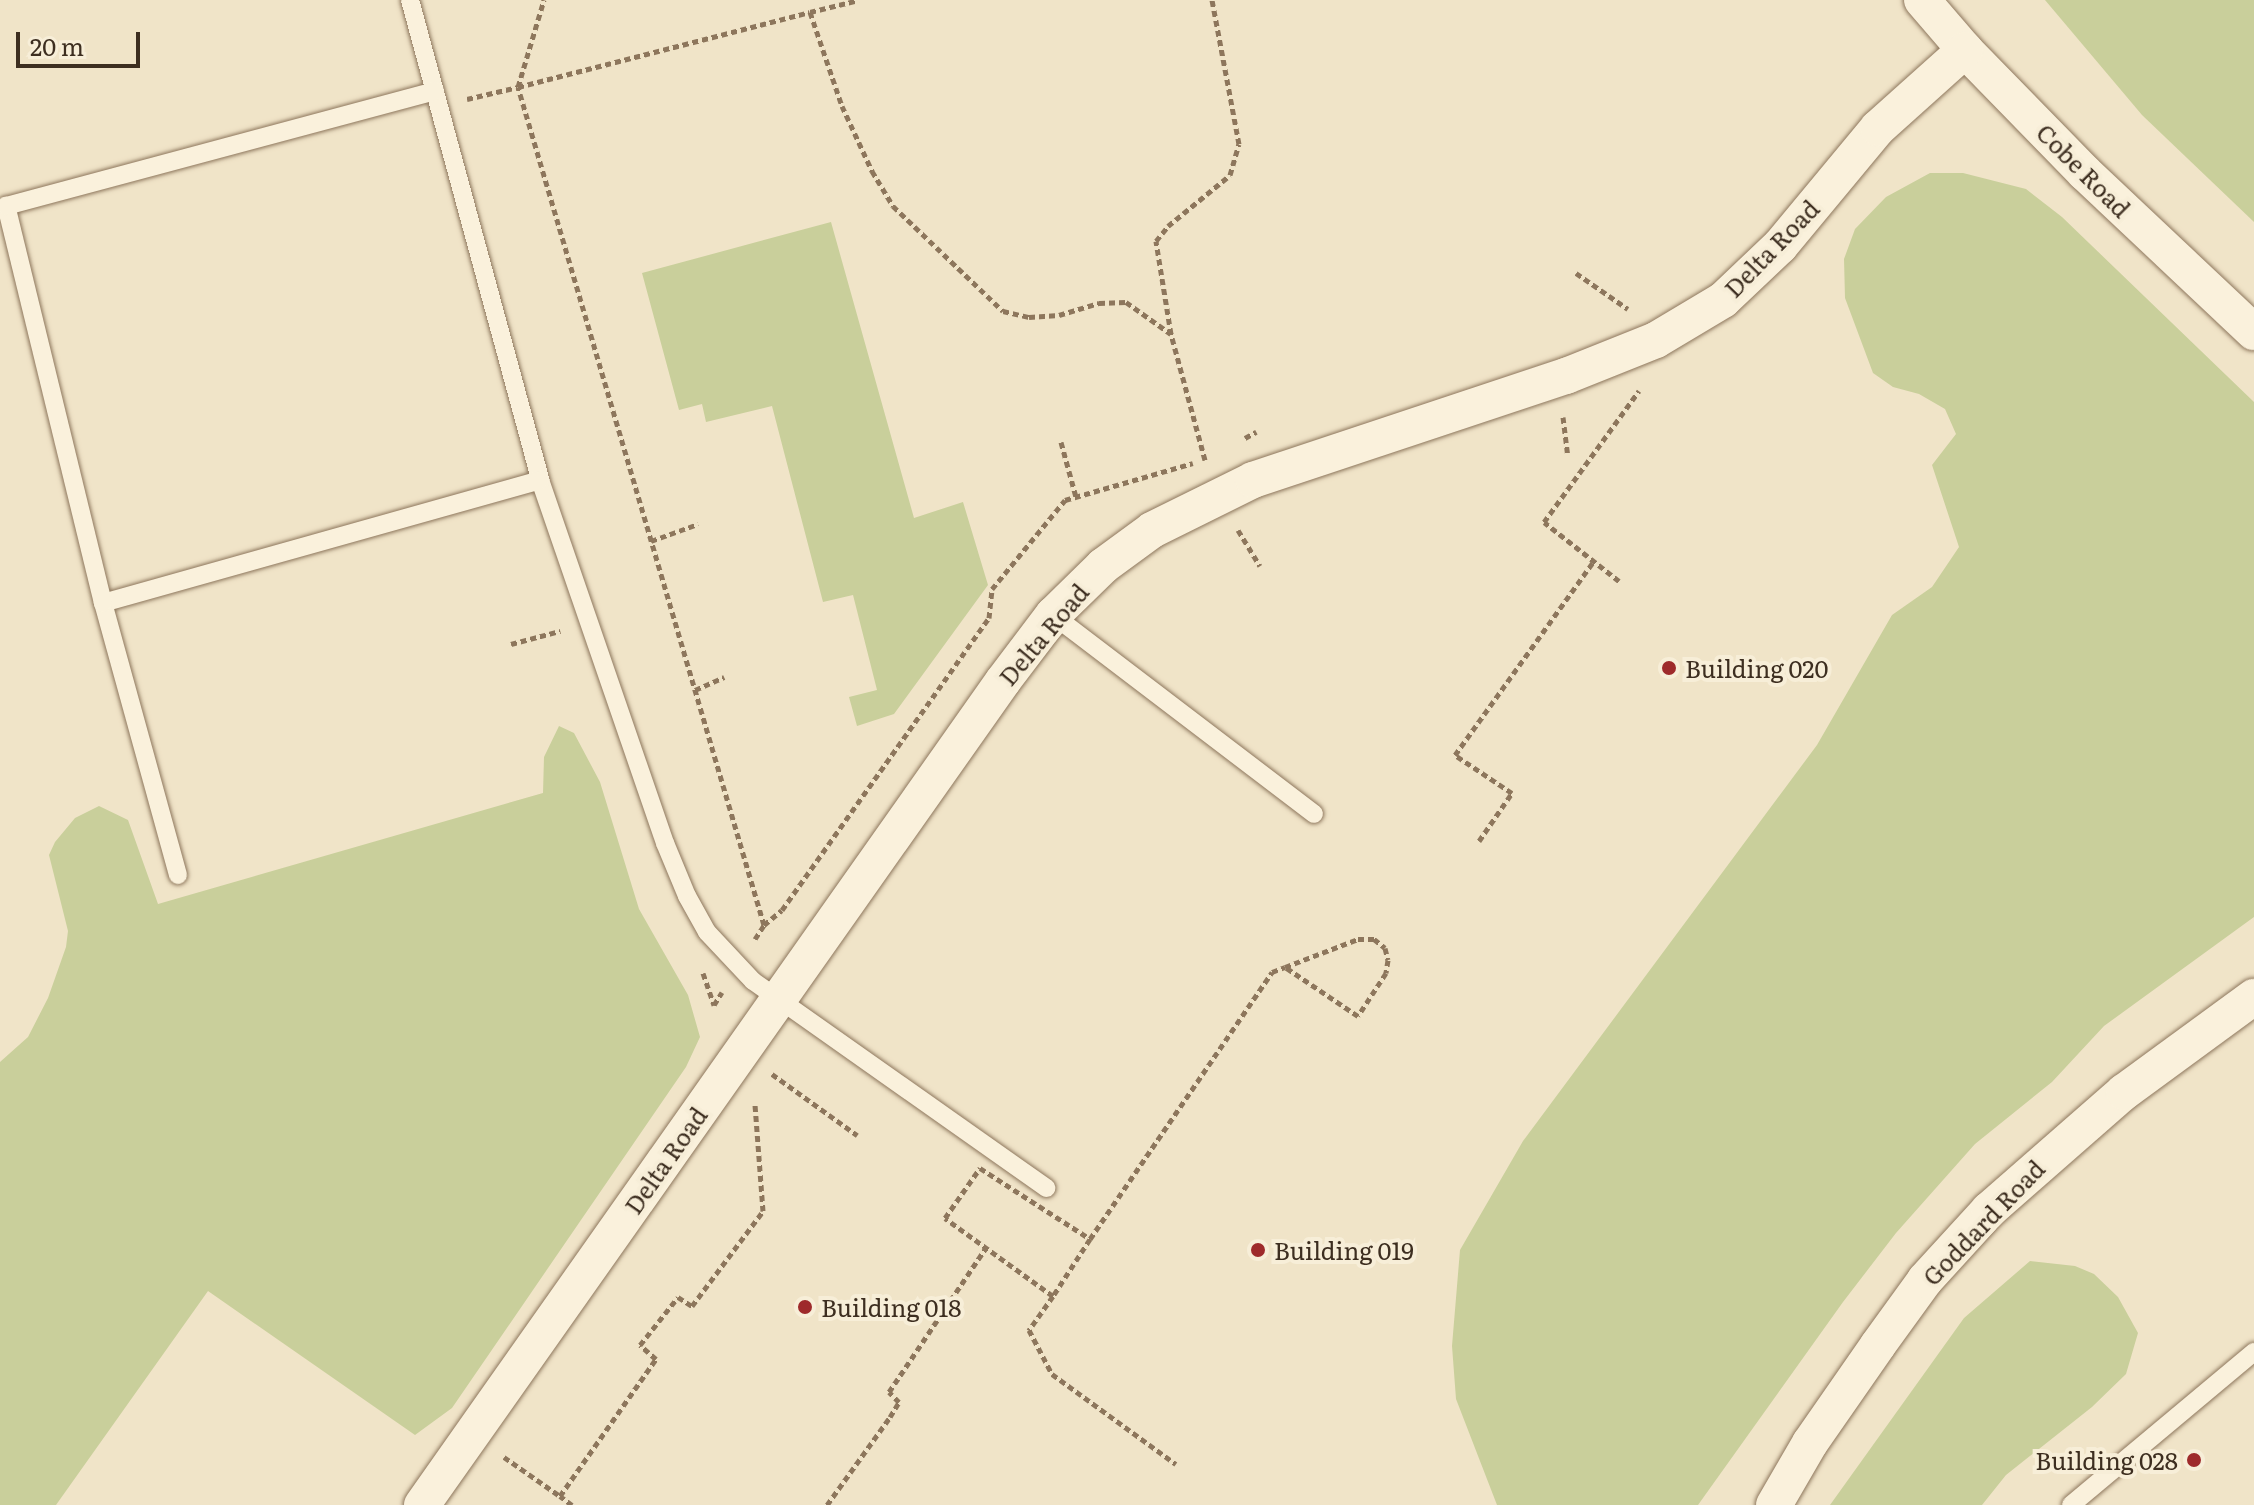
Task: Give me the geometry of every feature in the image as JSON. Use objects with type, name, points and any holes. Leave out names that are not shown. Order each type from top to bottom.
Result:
[{"type":"street","name":"Cobe Road","points":[[1922,0],[1965,50],[2085,173],[2254,332]]},
{"type":"street","name":"Delta Road","points":[[422,1505],[777,998],[1053,615],[1103,566],[1152,530],[1206,500],[1253,480],[1566,376],[1656,340],[1710,308],[1780,246],[1878,128],[1965,50]]},
{"type":"street","name":"Goddard Road","points":[[1774,1505],[1810,1443],[1925,1280],[1989,1210],[2124,1092],[2254,997]]},
{"type":"lane","points":[[410,0],[540,480],[665,843],[707,932],[738,966],[777,998],[1046,1188]]},
{"type":"lane","points":[[178,875],[103,603],[6,206],[437,98]]},
{"type":"lane","points":[[103,603],[540,480]]},
{"type":"lane","points":[[1053,615],[1314,814]]},
{"type":"lane","points":[[2071,1505],[2254,1352]]},
{"type":"path","points":[[544,0],[518,87],[764,925]]},
{"type":"path","points":[[437,98],[518,87],[859,0]]},
{"type":"path","points":[[699,963],[714,1005],[764,925],[782,910],[989,618],[992,589],[1065,500],[1205,460],[1171,334],[1156,241],[1168,226],[1230,175],[1239,144],[1212,0]]},
{"type":"path","points":[[810,12],[842,106],[893,206],[1003,311],[1029,317],[1059,315],[1099,303],[1126,302],[1171,334]]},
{"type":"path","points":[[1576,273],[1631,312]]},
{"type":"path","points":[[1619,581],[1544,522],[1646,381]]},
{"type":"path","points":[[1562,412],[1568,455]]},
{"type":"path","points":[[1061,442],[1076,497]]},
{"type":"path","points":[[1231,519],[1260,566]]},
{"type":"path","points":[[651,541],[698,524]]},
{"type":"path","points":[[1479,841],[1512,793],[1455,755],[1594,561]]},
{"type":"path","points":[[554,616],[565,645]]},
{"type":"path","points":[[511,644],[560,631]]},
{"type":"path","points":[[695,690],[724,677]]},
{"type":"path","points":[[1176,1464],[1052,1374],[1029,1330],[1272,972],[1285,967],[1358,939],[1374,939],[1385,948],[1388,960],[1386,973],[1358,1016],[1285,967]]},
{"type":"path","points":[[772,1073],[857,1135]]},
{"type":"path","points":[[560,1496],[656,1359],[640,1345],[678,1297],[692,1306],[763,1211],[755,1099]]},
{"type":"path","points":[[1053,1296],[945,1218],[980,1168],[1090,1239]]},
{"type":"path","points":[[827,1505],[890,1417],[899,1402],[889,1392],[985,1249]]},
{"type":"path","points":[[504,1457],[572,1505]]},
{"type":"green space","points":[[2045,0],[2254,0],[2254,222],[2142,115]]},
{"type":"green space","points":[[1930,173],[1963,173],[2026,189],[2062,217],[2254,402],[2254,917],[2104,1026],[2052,1082],[1975,1144],[1896,1233],[1843,1302],[1698,1505],[1497,1505],[1456,1399],[1452,1346],[1460,1250],[1523,1141],[1817,745],[1892,615],[1932,587],[1959,547],[1932,465],[1956,434],[1945,409],[1919,394],[1893,387],[1873,373],[1845,298],[1844,259],[1855,229],[1886,197]]},
{"type":"green space","points":[[831,222],[914,518],[963,502],[988,585],[894,714],[857,726],[849,697],[877,690],[853,595],[823,602],[772,406],[706,422],[702,404],[679,410],[642,273]]},
{"type":"green space","points":[[559,726],[574,733],[600,782],[639,909],[688,995],[700,1037],[686,1067],[452,1408],[415,1435],[208,1291],[56,1505],[0,1505],[0,1062],[28,1037],[48,998],[66,947],[68,931],[49,855],[55,842],[75,818],[99,806],[128,820],[158,904],[543,793],[544,757]]},
{"type":"green space","points":[[2030,1261],[2075,1266],[2094,1274],[2118,1297],[2138,1333],[2126,1374],[2092,1407],[2006,1475],[1982,1505],[1830,1505],[1964,1318]]},
{"type":"place","name":"Building 020","points":[[1669,668]]},
{"type":"place","name":"Building 019","points":[[1258,1250]]},
{"type":"place","name":"Building 018","points":[[805,1307]]},
{"type":"place","name":"Building 028","points":[[2194,1460]]}]
